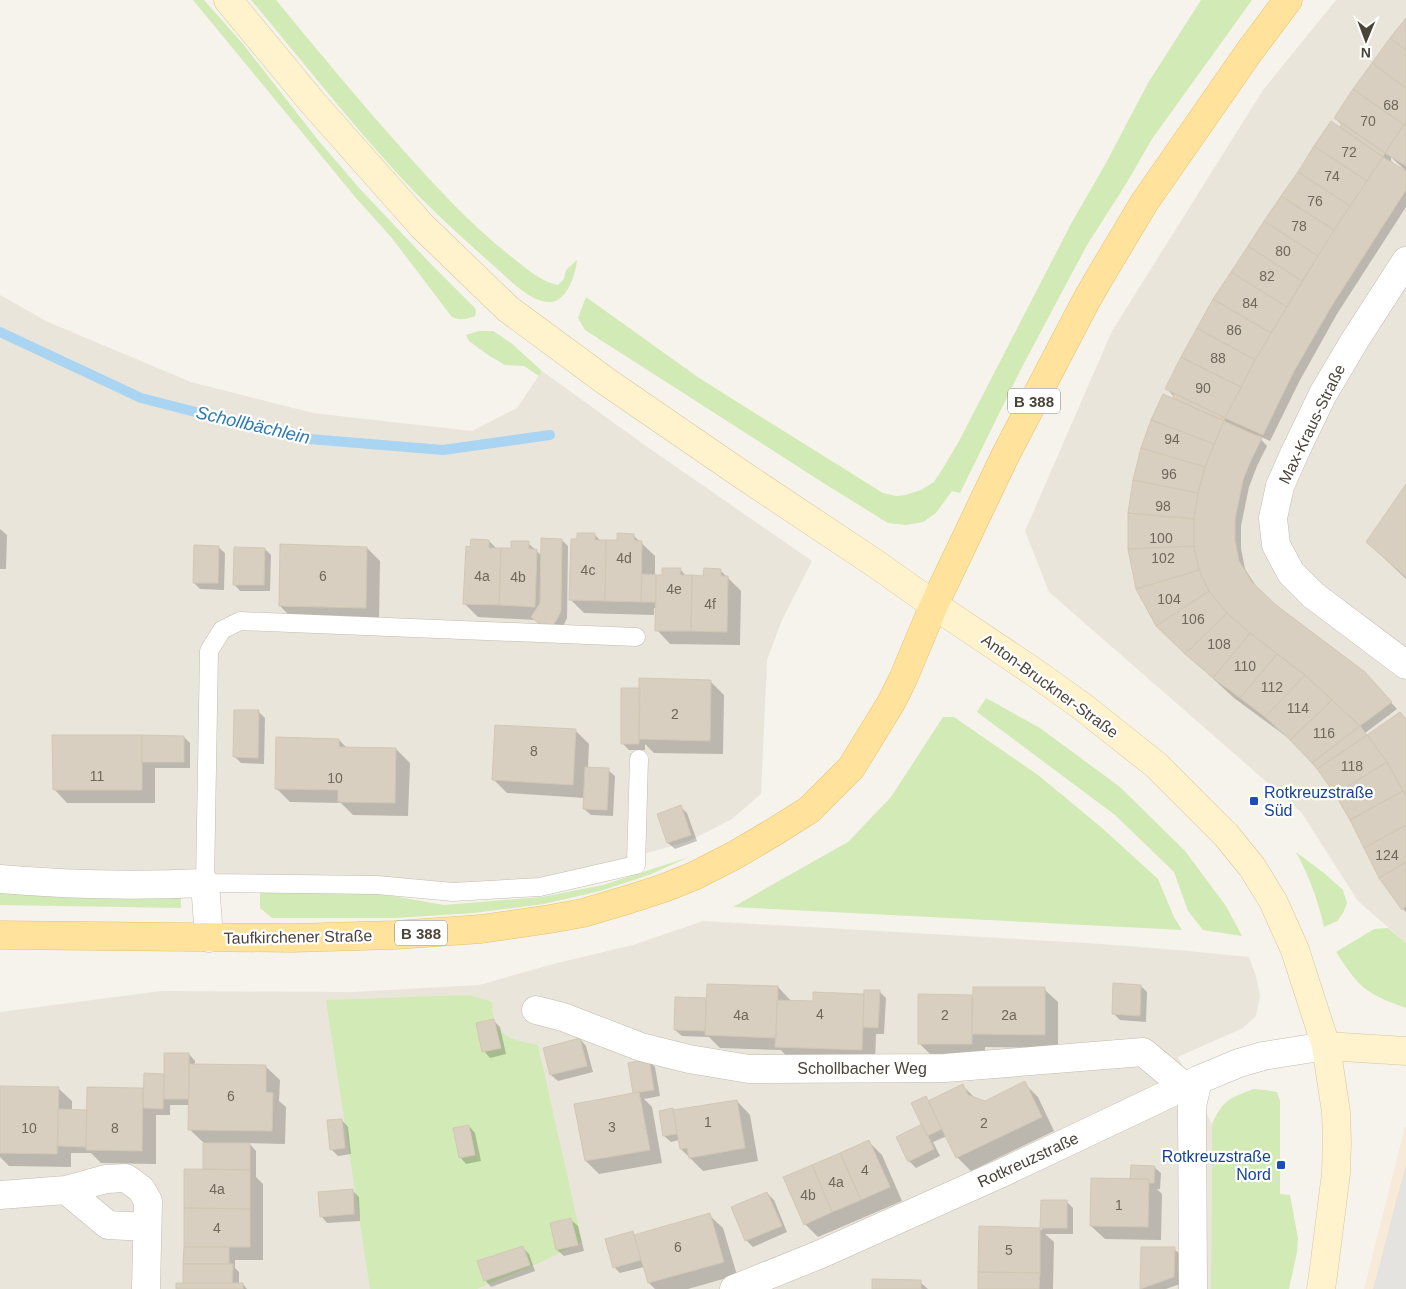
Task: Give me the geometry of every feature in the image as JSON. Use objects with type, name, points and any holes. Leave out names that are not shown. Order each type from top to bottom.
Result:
[{"type":"main road","name":"Anton-Bruckner-Straße","points":[[228,0],[313,103],[422,226],[508,309],[607,382],[1084,706],[1156,766],[1226,834],[1252,867],[1273,901],[1295,950],[1326,1046],[1336,1112],[1337,1142],[1336,1173],[1320,1289]]},
{"type":"main road","name":"B 388","points":[[934,605],[1001,465],[1086,301],[1144,203],[1249,52],[1288,0]]},
{"type":"main road","name":"Taufkirchener Straße","points":[[0,934],[209,938],[395,935],[481,929],[583,913],[655,891],[694,876],[736,855],[774,832],[809,810],[851,768],[891,703],[934,605]]},
{"type":"main road","points":[[1326,1046],[1406,1050]]},
{"type":"street","name":"Max-Kraus-Straße","points":[[1406,261],[1355,340],[1324,394],[1280,486],[1273,518],[1276,545],[1291,573],[1313,595],[1406,665]]},
{"type":"street","points":[[0,879],[48,883],[206,883]]},
{"type":"street","name":"Taufkirchener Straße","points":[[206,883],[209,938]]},
{"type":"street","name":"Schollbacher Weg","points":[[536,1010],[562,1017],[641,1047],[688,1059],[750,1069],[945,1068],[1143,1052],[1191,1083]]},
{"type":"street","name":"Rotkreuzstraße","points":[[734,1289],[820,1254],[1004,1172],[1191,1083],[1239,1063],[1263,1056],[1326,1046]]},
{"type":"street","points":[[1191,1083],[1193,1289]]},
{"type":"street","points":[[0,1196],[66,1190],[106,1179],[126,1178],[141,1189],[148,1201],[146,1289]]},
{"type":"street","points":[[66,1190],[108,1225],[148,1227]]},
{"type":"lane","name":"Taufkirchener Straße","points":[[206,883],[209,651],[222,630],[240,621],[536,628],[636,637]]},
{"type":"lane","points":[[206,883],[377,885],[454,892],[540,887],[636,865],[639,759]]},
{"type":"shaded area","points":[[1336,0],[1406,0],[1406,943],[1358,901],[1301,812],[1049,592],[1025,531],[1112,331],[1263,90]]},
{"type":"shaded area","points":[[0,295],[48,322],[191,382],[313,413],[472,431],[517,408],[542,371],[812,561],[782,620],[767,660],[761,794],[732,819],[689,841],[616,862],[544,879],[453,884],[372,876],[137,877],[0,870]]},
{"type":"shaded area","points":[[703,921],[1088,943],[1249,957],[1256,976],[1260,996],[1256,1016],[1243,1028],[1178,1057],[1212,1124],[1211,1289],[0,1289],[0,1012],[161,991],[351,992],[479,985],[553,964],[633,945]]},
{"type":"shaded area","points":[[1405,1127],[1406,1289],[1364,1289]]},
{"type":"shaded area","points":[[1406,1164],[1406,1289],[1373,1289]]},
{"type":"green space","points":[[193,0],[204,0],[243,44],[318,140],[360,189],[475,308],[475,316],[464,319],[452,317],[391,237],[356,198]]},
{"type":"green space","points":[[251,0],[276,0],[355,95],[430,179],[469,220],[513,258],[540,278],[558,285],[564,279],[566,270],[577,260],[575,272],[566,292],[556,301],[550,302],[528,294],[513,283],[443,220],[376,150]]},
{"type":"green space","points":[[1201,0],[1252,0],[1152,139],[1087,245],[1021,369],[960,493],[952,491],[936,513],[923,522],[906,525],[888,523],[585,330],[578,318],[586,297],[699,378],[883,493],[896,496],[921,490],[934,482],[958,443],[1072,222],[1106,163],[1148,83]]},
{"type":"green space","points":[[479,331],[493,331],[511,343],[542,371],[539,376],[524,366],[505,365],[469,341],[466,335]]},
{"type":"green space","points":[[986,698],[1040,728],[1120,787],[1185,851],[1226,906],[1242,936],[1203,930],[1188,911],[1174,872],[1115,815],[977,712]]},
{"type":"green space","points":[[943,717],[954,717],[1038,775],[1101,827],[1158,879],[1174,917],[1182,930],[733,907],[848,842],[891,797]]},
{"type":"green space","points":[[1296,852],[1343,890],[1347,903],[1337,921],[1324,927],[1313,888]]},
{"type":"green space","points":[[689,857],[649,875],[600,891],[544,904],[474,913],[395,918],[272,918],[260,908],[260,893],[375,893],[444,905],[542,897],[603,885]]},
{"type":"green space","points":[[0,891],[181,894],[181,908],[0,905]]},
{"type":"green space","points":[[1388,928],[1406,943],[1406,1008],[1378,997],[1363,987],[1336,952],[1374,929]]},
{"type":"green space","points":[[469,995],[492,1002],[495,1023],[504,1034],[519,1041],[538,1045],[582,1242],[541,1262],[477,1289],[370,1289],[326,1000]]},
{"type":"green space","points":[[1254,1089],[1277,1092],[1280,1101],[1280,1194],[1290,1195],[1298,1238],[1297,1252],[1289,1289],[1211,1289],[1212,1124],[1228,1101]]},
{"type":"building","points":[[1406,18],[1406,50],[1390,38]]},
{"type":"building","points":[[1390,38],[1406,50],[1406,88],[1372,63]]},
{"type":"building","points":[[1372,63],[1406,88],[1406,121],[1404,125],[1353,89]]},
{"type":"building","points":[[1353,89],[1404,125],[1385,153],[1334,118]]},
{"type":"building","points":[[1331,121],[1383,157],[1367,181],[1314,146]]},
{"type":"building","points":[[1406,121],[1406,166],[1385,153]]},
{"type":"building","points":[[1342,123],[1385,153],[1383,157],[1340,127]]},
{"type":"building","points":[[1314,146],[1367,181],[1350,206],[1298,172]]},
{"type":"building","points":[[1383,157],[1406,171],[1406,190],[1331,307],[1293,373],[1263,435],[1225,418],[1255,360],[1287,307],[1334,230]]},
{"type":"building","points":[[1298,172],[1350,206],[1334,230],[1281,196]]},
{"type":"building","points":[[1281,196],[1334,230],[1318,256],[1264,221]]},
{"type":"building","points":[[1264,221],[1318,256],[1302,281],[1248,246]]},
{"type":"building","points":[[1248,246],[1302,281],[1287,307],[1231,272]]},
{"type":"building","points":[[1231,272],[1287,307],[1271,333],[1213,299]]},
{"type":"building","points":[[1213,299],[1271,333],[1255,360],[1197,328]]},
{"type":"building","points":[[1197,328],[1255,360],[1241,387],[1181,357]]},
{"type":"building","points":[[1181,357],[1241,387],[1225,418],[1165,389]]},
{"type":"building","points":[[1174,393],[1225,418],[1224,421],[1173,398]]},
{"type":"building","points":[[1163,394],[1224,421],[1214,444],[1151,420]]},
{"type":"building","points":[[1151,420],[1214,444],[1205,467],[1141,448]]},
{"type":"building","points":[[1224,421],[1262,438],[1243,480],[1235,519],[1235,540],[1239,561],[1252,582],[1276,605],[1365,672],[1392,702],[1360,726],[1305,675],[1227,613],[1209,591],[1199,570],[1194,546],[1194,519],[1198,493],[1205,467]]},
{"type":"building","points":[[1141,448],[1205,467],[1198,493],[1133,480]]},
{"type":"building","points":[[1133,480],[1198,493],[1194,519],[1128,513]]},
{"type":"building","points":[[1406,484],[1406,577],[1366,542]]},
{"type":"building","points":[[1128,513],[1194,519],[1194,546],[1128,549]]},
{"type":"building","points":[[577,533],[595,533],[595,540],[606,540],[605,601],[569,600],[571,539],[577,539]]},
{"type":"building","points":[[617,533],[634,534],[634,540],[642,541],[641,602],[605,601],[606,540],[617,540]]},
{"type":"building","points":[[541,538],[562,539],[561,611],[548,631],[531,617],[540,603]]},
{"type":"building","points":[[471,539],[489,540],[489,548],[501,548],[499,605],[463,604],[466,546],[470,547]]},
{"type":"building","points":[[511,541],[529,541],[529,549],[537,549],[535,607],[499,605],[501,548],[511,548]]},
{"type":"building","points":[[280,544],[367,547],[366,608],[279,606]]},
{"type":"building","points":[[194,545],[219,546],[218,583],[193,583]]},
{"type":"building","points":[[1194,546],[1199,570],[1136,589],[1128,549]]},
{"type":"building","points":[[234,547],[265,548],[264,585],[233,585]]},
{"type":"building","points":[[662,568],[681,568],[680,575],[692,575],[691,631],[655,631],[656,575],[662,575]]},
{"type":"building","points":[[704,568],[721,569],[721,576],[728,576],[727,632],[691,631],[692,575],[703,576]]},
{"type":"building","points":[[1199,570],[1209,591],[1156,626],[1136,589]]},
{"type":"building","points":[[642,574],[656,575],[656,602],[641,602]]},
{"type":"building","points":[[1209,591],[1227,613],[1185,654],[1156,626]]},
{"type":"building","points":[[1227,613],[1250,633],[1213,678],[1185,654]]},
{"type":"building","points":[[1250,633],[1277,654],[1240,698],[1213,678]]},
{"type":"building","points":[[1277,654],[1305,675],[1265,717],[1240,698]]},
{"type":"building","points":[[1305,675],[1332,700],[1290,740],[1265,717]]},
{"type":"building","points":[[639,678],[711,680],[710,741],[639,739]]},
{"type":"building","points":[[621,688],[640,688],[639,744],[621,744]]},
{"type":"building","points":[[1332,700],[1360,726],[1312,763],[1290,740]]},
{"type":"building","points":[[234,710],[259,710],[258,758],[233,757]]},
{"type":"building","points":[[1400,712],[1406,719],[1406,796],[1387,762],[1367,735]]},
{"type":"building","points":[[495,725],[576,729],[573,785],[492,780]]},
{"type":"building","points":[[1360,726],[1367,735],[1317,769],[1312,763]]},
{"type":"building","points":[[52,735],[142,735],[142,790],[53,790]]},
{"type":"building","points":[[142,735],[184,736],[184,762],[142,762]]},
{"type":"building","points":[[1367,735],[1387,762],[1335,794],[1317,769]]},
{"type":"building","points":[[276,737],[339,739],[339,747],[396,748],[395,803],[338,802],[338,790],[275,789]]},
{"type":"building","points":[[1387,762],[1403,791],[1350,820],[1335,794]]},
{"type":"building","points":[[585,767],[609,768],[607,810],[583,809]]},
{"type":"building","points":[[1403,791],[1406,796],[1406,825],[1364,848],[1350,820]]},
{"type":"building","points":[[681,805],[691,835],[667,843],[657,814]]},
{"type":"building","points":[[1406,825],[1406,862],[1379,878],[1364,848]]},
{"type":"building","points":[[1406,862],[1406,906],[1402,910],[1379,878]]},
{"type":"building","points":[[1113,983],[1141,985],[1140,1016],[1112,1014]]},
{"type":"building","points":[[707,984],[778,986],[776,1038],[705,1035]]},
{"type":"building","points":[[973,987],[1045,987],[1045,1035],[972,1034]]},
{"type":"building","points":[[864,990],[880,990],[878,1028],[863,1027]]},
{"type":"building","points":[[813,992],[864,994],[862,1050],[775,1047],[777,1000],[813,1001]]},
{"type":"building","points":[[918,994],[972,995],[972,1044],[918,1044]]},
{"type":"building","points":[[675,997],[706,998],[705,1031],[674,1030]]},
{"type":"building","points":[[494,1019],[501,1048],[482,1052],[476,1023]]},
{"type":"building","points":[[580,1038],[587,1066],[550,1075],[543,1048]]},
{"type":"building","points":[[164,1053],[189,1053],[189,1099],[164,1099]]},
{"type":"building","points":[[649,1059],[654,1090],[633,1093],[628,1063]]},
{"type":"building","points":[[189,1064],[266,1065],[266,1092],[273,1093],[272,1131],[188,1130]]},
{"type":"building","points":[[144,1073],[164,1074],[163,1109],[143,1108]]},
{"type":"building","points":[[1025,1081],[1042,1117],[956,1158],[928,1101],[963,1084],[968,1095],[985,1101]]},
{"type":"building","points":[[0,1086],[59,1087],[57,1154],[0,1153]]},
{"type":"building","points":[[87,1087],[143,1088],[142,1151],[86,1150]]},
{"type":"building","points":[[639,1092],[650,1150],[585,1161],[574,1104]]},
{"type":"building","points":[[926,1096],[942,1129],[927,1136],[911,1103]]},
{"type":"building","points":[[737,1100],[745,1148],[689,1158],[687,1148],[680,1149],[673,1110]]},
{"type":"building","points":[[673,1108],[677,1134],[663,1136],[659,1111]]},
{"type":"building","points":[[58,1109],[87,1110],[86,1147],[58,1146]]},
{"type":"building","points":[[342,1119],[345,1148],[330,1150],[327,1120]]},
{"type":"building","points":[[922,1124],[934,1149],[908,1162],[896,1137]]},
{"type":"building","points":[[469,1125],[475,1155],[459,1158],[453,1128]]},
{"type":"building","points":[[869,1140],[890,1187],[861,1200],[840,1153]]},
{"type":"building","points":[[203,1143],[250,1143],[250,1170],[203,1169]]},
{"type":"building","points":[[840,1153],[861,1200],[832,1212],[812,1165]]},
{"type":"building","points":[[812,1165],[832,1212],[804,1225],[783,1177]]},
{"type":"building","points":[[1131,1165],[1155,1166],[1154,1183],[1149,1183],[1149,1179],[1130,1179]]},
{"type":"building","points":[[184,1169],[250,1170],[250,1209],[184,1208]]},
{"type":"building","points":[[1091,1178],[1149,1179],[1148,1227],[1090,1226]]},
{"type":"building","points":[[353,1189],[354,1214],[320,1217],[318,1192]]},
{"type":"building","points":[[767,1192],[782,1226],[745,1241],[731,1207]]},
{"type":"building","points":[[1041,1200],[1067,1200],[1067,1228],[1040,1228]]},
{"type":"building","points":[[184,1208],[250,1209],[250,1247],[184,1247]]},
{"type":"building","points":[[710,1213],[724,1262],[648,1283],[634,1235]]},
{"type":"building","points":[[571,1218],[578,1245],[556,1250],[550,1223]]},
{"type":"building","points":[[979,1226],[1040,1228],[1040,1273],[978,1272]]},
{"type":"building","points":[[633,1231],[641,1260],[613,1268],[605,1239]]},
{"type":"building","points":[[523,1246],[530,1265],[484,1281],[477,1261]]},
{"type":"building","points":[[184,1247],[229,1247],[229,1264],[183,1264]]},
{"type":"building","points":[[1141,1247],[1175,1247],[1174,1277],[1140,1289]]},
{"type":"building","points":[[183,1264],[233,1264],[232,1283],[183,1283]]},
{"type":"building","points":[[978,1272],[1040,1273],[1039,1289],[978,1289]]},
{"type":"building","points":[[872,1279],[921,1280],[921,1289],[872,1289]]},
{"type":"building","points":[[176,1283],[243,1283],[243,1289],[176,1289]]},
{"type":"waterway","name":"Schollbächlein","points":[[0,332],[141,398],[297,438],[443,450],[550,435]]},
{"type":"place","name":"Rotkreuzstraße Süd","points":[[1254,801]]},
{"type":"place","name":"Rotkreuzstraße Nord","points":[[1281,1165]]}]
